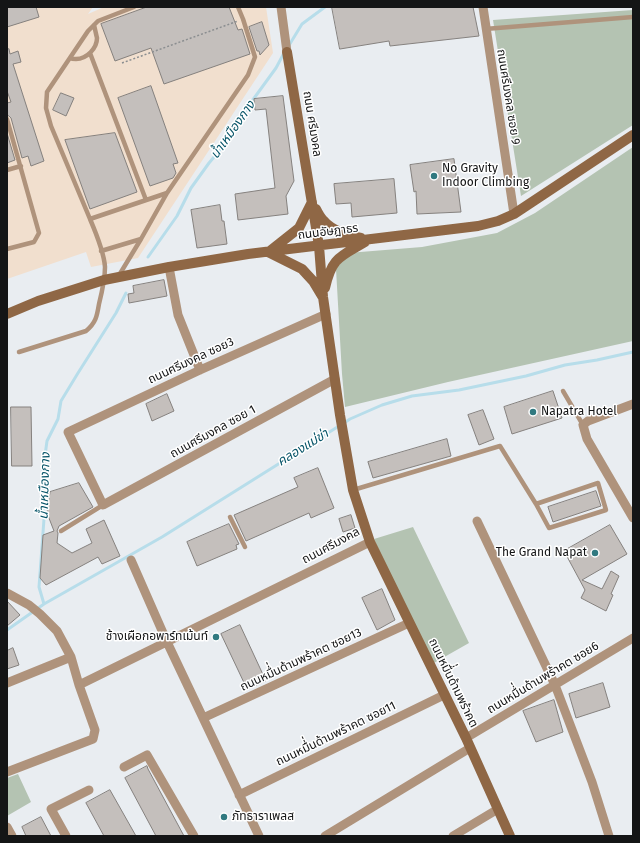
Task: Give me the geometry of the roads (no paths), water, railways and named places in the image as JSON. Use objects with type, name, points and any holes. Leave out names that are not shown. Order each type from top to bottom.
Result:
[{"type":"street","name":"ถนน ศรีมงคล","points":[[281,7],[319,246]]},
{"type":"street","name":"ถนนศรีมงคล ซอย 9","points":[[483,7],[485,29],[514,214]]},
{"type":"street","name":"ถนนอัษฎาธร","points":[[7,314],[57,295],[104,280],[169,267],[248,254],[478,226],[498,221],[514,214],[633,135]]},
{"type":"street","points":[[312,202],[322,219],[330,228],[369,240]]},
{"type":"street","points":[[312,202],[299,228],[268,252],[302,269],[313,280],[323,298]]},
{"type":"street","points":[[323,298],[331,267],[344,254],[369,240]]},
{"type":"street","name":"ถนนศรีมงคล","points":[[79,685],[370,542],[353,490],[343,434],[323,298],[319,246]]},
{"type":"street","points":[[169,267],[178,315],[200,370]]},
{"type":"street","name":"ถนนศรีมงคล ซอย3","points":[[103,505],[68,432],[200,370],[326,314]]},
{"type":"street","name":"ถนนศรีมงคล ซอย 1","points":[[103,505],[335,379]]},
{"type":"street","points":[[632,516],[587,439],[583,425],[588,421],[633,404]]},
{"type":"street","points":[[477,521],[555,685],[592,782],[609,836]]},
{"type":"street","name":"ถนนหมื่่นด้ามพร้าคต","points":[[370,542],[444,696],[466,738],[510,836]]},
{"type":"street","points":[[131,560],[167,642],[259,836]]},
{"type":"street","points":[[7,593],[29,605],[40,614],[56,632],[71,657],[95,730],[92,739],[7,772]]},
{"type":"street","name":"ถนนหมื่่นด้ามพร้าคต ซอย13","points":[[203,718],[409,623]]},
{"type":"street","name":"ถนนหมื่่นด้ามพร้าคต ซอย6","points":[[466,738],[633,638]]},
{"type":"street","points":[[7,683],[71,657]]},
{"type":"street","name":"ถนนหมื่่นด้ามพร้าคต ซอย11","points":[[239,794],[444,696]]},
{"type":"street","points":[[325,836],[470,748]]},
{"type":"street","points":[[124,767],[147,754],[194,836]]},
{"type":"street","points":[[66,836],[51,810],[89,790]]},
{"type":"street","points":[[454,836],[498,809]]},
{"type":"street","points":[[7,827],[12,836]]},
{"type":"lane","points":[[19,352],[86,331],[91,327],[96,319],[104,280],[105,266],[90,219],[51,126],[46,108],[47,92],[88,31],[98,21],[134,7]]},
{"type":"lane","points":[[118,277],[167,193],[248,75],[255,57],[238,7]]},
{"type":"lane","points":[[485,29],[633,17]]},
{"type":"lane","points":[[70,58],[81,58],[90,53],[96,45],[97,39],[94,26]]},
{"type":"lane","points":[[90,53],[146,200]]},
{"type":"lane","points":[[7,119],[39,233],[34,242],[7,249]]},
{"type":"lane","points":[[7,170],[21,166]]},
{"type":"lane","points":[[90,219],[167,193]]},
{"type":"lane","points":[[101,251],[141,239]]},
{"type":"lane","points":[[563,391],[583,425]]},
{"type":"lane","points":[[353,490],[500,446],[549,528],[606,510],[598,482],[536,504]]},
{"type":"lane","points":[[61,531],[103,505]]},
{"type":"lane","points":[[230,517],[244,547]]},
{"type":"waterway","name":"น้ำเหมืองกาง","points":[[288,47],[302,24],[325,7]]},
{"type":"waterway","name":"น้ำเหมืองกาง","points":[[148,257],[177,216],[191,188],[229,139],[252,101],[276,68],[284,53]]},
{"type":"waterway","name":"น้ำเหมืองกาง","points":[[44,604],[39,587],[44,519],[43,470],[47,441],[58,419],[61,401],[116,313],[126,293]]},
{"type":"waterway","name":"คลองแม่ข่า","points":[[344,423],[382,405],[412,396],[459,390],[526,376],[565,365],[633,352]]},
{"type":"waterway","name":"คลองแม่ข่า","points":[[7,630],[44,604],[162,537],[339,426]]},
{"type":"place","name":"No Gravity Indoor Climbing","points":[[434,176]]},
{"type":"place","name":"Napatra Hotel","points":[[533,412]]},
{"type":"place","name":"The Grand Napat","points":[[595,553]]},
{"type":"place","name":"ช้างเผือกอพาร์ทเม้นท์","points":[[216,637]]},
{"type":"place","name":"ภัทธาราเพลส","points":[[224,817]]}]
